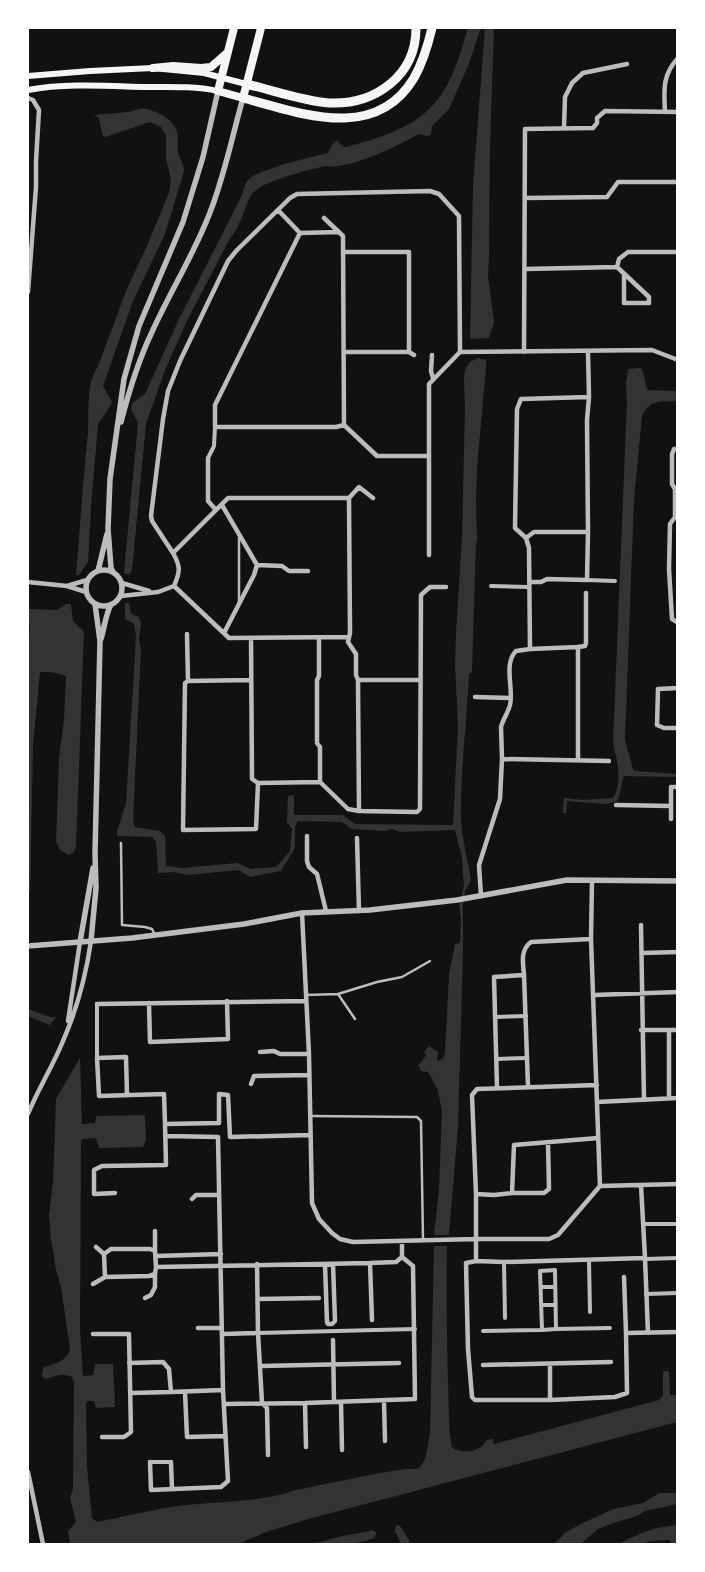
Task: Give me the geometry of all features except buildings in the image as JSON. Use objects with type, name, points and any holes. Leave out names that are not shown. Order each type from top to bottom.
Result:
[{"type":"highway","points":[[246,84],[327,103],[349,102],[363,98],[378,92],[399,76],[407,65],[412,53],[416,28]]},
{"type":"highway","points":[[242,98],[319,117],[339,119],[366,116],[387,106],[407,88],[419,68],[432,28]]},
{"type":"main road","points":[[218,91],[234,28]]},
{"type":"main road","points":[[28,90],[43,87],[104,86],[196,88],[218,91],[242,98],[261,28]]},
{"type":"main road","points":[[28,76],[173,66],[211,67],[228,52]]},
{"type":"main road","points":[[153,68],[204,73],[246,84]]},
{"type":"street","points":[[665,112],[665,78],[670,66],[678,58]]},
{"type":"street","points":[[564,128],[565,97],[572,83],[583,73],[627,64]]},
{"type":"street","points":[[152,593],[122,583],[111,568],[108,529],[110,479],[122,388],[131,352],[139,326],[183,222],[203,157],[218,91]]},
{"type":"street","points":[[28,98],[33,100],[39,110],[36,187],[28,292]]},
{"type":"street","points":[[116,441],[132,383],[151,333],[209,217],[242,98]]},
{"type":"street","points":[[524,352],[525,128],[593,128],[597,123],[597,118],[605,111],[678,112]]},
{"type":"street","points":[[525,198],[607,198],[618,182],[678,182]]},
{"type":"street","points":[[120,596],[158,592],[174,586],[180,564],[152,521],[151,516],[168,391],[180,361],[228,261],[290,198],[297,194],[430,191],[439,194],[459,216],[460,352]]},
{"type":"street","points":[[278,210],[300,233],[339,232]]},
{"type":"street","points":[[324,218],[343,236],[344,425],[376,456],[429,456]]},
{"type":"street","points":[[216,510],[208,501],[208,458],[214,446],[214,405],[300,233]]},
{"type":"street","points":[[344,252],[409,252],[409,352]]},
{"type":"street","points":[[616,267],[620,259],[628,252],[678,252]]},
{"type":"street","points":[[525,269],[616,267],[624,274],[649,297],[649,303],[624,303],[624,274]]},
{"type":"street","points":[[429,555],[429,384],[460,352],[652,350],[678,360]]},
{"type":"street","points":[[344,352],[409,352],[414,355]]},
{"type":"street","points":[[586,580],[588,532],[588,352]]},
{"type":"street","points":[[432,355],[433,378]]},
{"type":"street","points":[[530,648],[529,548],[526,538],[516,528],[518,408],[521,398],[589,397]]},
{"type":"street","points":[[215,427],[336,427],[344,425]]},
{"type":"street","points":[[678,450],[674,450],[672,454],[675,517],[670,524],[669,569],[672,619],[678,623]]},
{"type":"street","points":[[359,811],[358,680],[356,675],[356,654],[348,642],[350,633],[349,498],[359,487],[373,498]]},
{"type":"street","points":[[173,553],[228,498],[349,498]]},
{"type":"street","points":[[222,505],[257,565],[254,575],[224,633]]},
{"type":"street","points":[[98,571],[108,529]]},
{"type":"street","points":[[526,538],[534,532],[588,532]]},
{"type":"street","points":[[257,565],[282,566],[289,571],[308,571]]},
{"type":"street","points":[[86,592],[88,580],[93,574],[105,570],[113,572]]},
{"type":"street","points":[[491,586],[529,584],[547,579],[614,581]]},
{"type":"street","points":[[68,586],[88,580]]},
{"type":"street","points":[[28,582],[68,586],[86,592],[95,604],[100,641],[95,854],[96,888],[90,941],[81,990],[63,1042],[28,1114]]},
{"type":"street","points":[[95,604],[103,606],[117,602],[122,583]]},
{"type":"street","points":[[174,586],[229,638],[348,637]]},
{"type":"street","points":[[319,638],[317,743],[320,747],[320,782],[348,810],[417,812],[420,809],[420,595],[430,587],[446,587]]},
{"type":"street","points":[[481,896],[479,865],[500,799],[502,727],[511,698],[510,673],[512,657],[516,651],[530,648],[578,648],[585,646],[586,593]]},
{"type":"street","points":[[100,641],[111,605]]},
{"type":"street","points":[[187,634],[188,681],[185,683],[183,830],[256,829],[258,783]]},
{"type":"street","points":[[251,638],[252,779],[258,783],[320,782]]},
{"type":"street","points":[[578,648],[578,760]]},
{"type":"street","points":[[188,681],[251,680]]},
{"type":"street","points":[[358,680],[420,680]]},
{"type":"street","points":[[678,688],[658,689],[657,725],[664,728],[678,728]]},
{"type":"street","points":[[475,697],[511,698]]},
{"type":"street","points":[[502,759],[609,761]]},
{"type":"street","points":[[671,819],[672,787],[678,787]]},
{"type":"street","points":[[616,805],[671,806]]},
{"type":"street","points":[[307,836],[307,862],[309,867],[317,874],[326,911]]},
{"type":"street","points":[[357,838],[359,911]]},
{"type":"street","points":[[63,1042],[69,1017],[95,854]]},
{"type":"street","points":[[28,946],[132,938],[244,924],[326,911],[359,911],[457,900],[567,880],[678,881]]},
{"type":"street","points":[[302,914],[312,1203],[319,1219],[340,1239],[353,1242],[549,1239],[558,1235],[600,1186],[591,939],[592,880]]},
{"type":"street","points":[[641,925],[644,1100]]},
{"type":"street","points":[[528,1086],[523,954],[526,946],[531,942],[591,939]]},
{"type":"street","points":[[642,953],[678,952]]},
{"type":"street","points":[[497,1088],[494,977],[524,976]]},
{"type":"street","points":[[594,995],[678,992]]},
{"type":"street","points":[[149,1003],[150,1042],[228,1039],[227,1001]]},
{"type":"street","points":[[115,1193],[94,1194],[94,1170],[102,1166],[166,1165],[164,1094],[99,1096],[97,1004],[306,1001]]},
{"type":"street","points":[[495,1016],[526,1016]]},
{"type":"street","points":[[642,1030],[678,1030]]},
{"type":"street","points":[[669,1030],[669,1098]]},
{"type":"street","points":[[260,1052],[274,1051],[280,1054],[308,1054]]},
{"type":"street","points":[[97,1058],[126,1057],[127,1095]]},
{"type":"street","points":[[496,1059],[527,1058]]},
{"type":"street","points":[[251,1084],[254,1076],[308,1075]]},
{"type":"street","points":[[476,1261],[476,1194],[472,1095],[477,1089],[597,1085]]},
{"type":"street","points":[[165,1124],[219,1123],[219,1094],[228,1095],[230,1137]]},
{"type":"street","points":[[597,1102],[678,1098]]},
{"type":"street","points":[[165,1136],[310,1135]]},
{"type":"street","points":[[172,1489],[171,1462],[150,1462],[151,1490],[221,1487],[228,1481],[224,1404],[218,1137]]},
{"type":"street","points":[[512,1193],[514,1145],[598,1138]]},
{"type":"street","points":[[476,1194],[544,1193],[549,1189],[548,1142]]},
{"type":"street","points":[[600,1186],[678,1184]]},
{"type":"street","points":[[641,1185],[648,1333]]},
{"type":"street","points":[[192,1198],[196,1195],[219,1195]]},
{"type":"street","points":[[643,1224],[678,1224]]},
{"type":"street","points":[[145,1298],[151,1295],[155,1287],[155,1231]]},
{"type":"street","points":[[402,1241],[402,1257]]},
{"type":"street","points":[[96,1247],[104,1254],[105,1277]]},
{"type":"street","points":[[104,1254],[112,1249],[150,1249],[156,1253],[222,1254]]},
{"type":"street","points":[[156,1267],[396,1262],[402,1257]]},
{"type":"street","points":[[224,1404],[415,1399],[413,1266],[402,1257]]},
{"type":"street","points":[[624,1278],[627,1393],[615,1397],[550,1400],[476,1400],[472,1397],[468,1349],[466,1263],[476,1261],[678,1258]]},
{"type":"street","points":[[589,1260],[590,1312]]},
{"type":"street","points":[[504,1262],[506,1318]]},
{"type":"street","points":[[370,1263],[372,1320]]},
{"type":"street","points":[[257,1264],[262,1403],[267,1408],[268,1455]]},
{"type":"street","points":[[325,1264],[327,1322],[330,1324],[335,1321],[333,1264]]},
{"type":"street","points":[[542,1330],[540,1271],[555,1270],[556,1330]]},
{"type":"street","points":[[93,1284],[105,1277],[149,1276],[155,1274]]},
{"type":"street","points":[[541,1288],[555,1288]]},
{"type":"street","points":[[646,1294],[678,1293]]},
{"type":"street","points":[[258,1299],[319,1298]]},
{"type":"street","points":[[541,1305],[555,1305]]},
{"type":"street","points":[[198,1328],[258,1333],[415,1329]]},
{"type":"street","points":[[483,1331],[610,1328]]},
{"type":"street","points":[[626,1333],[678,1332]]},
{"type":"street","points":[[93,1334],[129,1334],[131,1432],[124,1437],[102,1437]]},
{"type":"street","points":[[333,1340],[334,1402]]},
{"type":"street","points":[[129,1363],[163,1362],[169,1369],[170,1392]]},
{"type":"street","points":[[483,1365],[611,1362]]},
{"type":"street","points":[[261,1366],[399,1363]]},
{"type":"street","points":[[550,1364],[550,1400]]},
{"type":"street","points":[[131,1392],[224,1390]]},
{"type":"street","points":[[185,1392],[187,1437],[225,1436]]},
{"type":"street","points":[[384,1401],[385,1441]]},
{"type":"street","points":[[341,1402],[342,1450]]},
{"type":"street","points":[[305,1403],[306,1447]]},
{"type":"street","points":[[28,1472],[43,1544]]},
{"type":"lane","points":[[239,533],[239,604]]},
{"type":"lane","points":[[121,843],[122,925],[152,929],[155,935]]},
{"type":"lane","points":[[306,995],[338,994],[402,977],[430,961]]},
{"type":"lane","points":[[338,994],[355,1019]]},
{"type":"lane","points":[[310,1116],[417,1117],[421,1121],[423,1241]]},
{"type":"shaded area","points":[[468,28],[481,28],[468,66],[449,109],[432,126],[431,134],[428,136],[419,134],[360,161],[325,166],[272,181],[255,191],[250,197],[239,225],[229,240],[187,321],[165,370],[146,424],[132,570],[130,574],[125,574],[138,423],[131,409],[132,403],[145,394],[179,319],[247,182],[255,175],[264,171],[328,153],[334,142],[337,141],[344,147],[347,147],[383,136],[414,121],[438,99],[448,84]]},
{"type":"shaded area","points":[[485,28],[494,28],[488,276],[494,322],[489,338],[471,339],[473,185]]},
{"type":"shaded area","points":[[142,108],[163,115],[175,127],[178,134],[178,152],[184,171],[165,234],[133,301],[103,386],[112,402],[98,424],[88,562],[79,575],[76,575],[91,382],[126,291],[169,193],[171,179],[166,159],[166,136],[161,127],[150,122],[105,137],[103,136],[99,118],[94,115],[129,112]]},
{"type":"shaded area","points":[[478,358],[486,360],[486,368],[477,467],[477,541],[472,672],[469,674],[461,802],[461,820],[471,880],[465,891],[463,905],[458,1127],[449,1235],[434,1235],[439,1189],[442,1112],[438,1090],[428,1072],[421,1071],[418,1065],[426,1055],[424,1052],[429,1046],[438,1052],[437,1060],[439,1061],[445,1054],[449,974],[455,944],[460,943],[461,919],[459,905],[464,887],[462,858],[455,830],[400,832],[392,829],[385,831],[352,829],[342,822],[298,821],[295,826],[295,848],[281,871],[250,877],[239,870],[187,875],[173,872],[158,873],[156,842],[152,837],[117,836],[126,803],[136,636],[134,624],[125,619],[125,603],[129,603],[131,614],[139,617],[141,624],[133,821],[135,827],[160,831],[165,836],[166,866],[182,868],[237,863],[251,869],[276,867],[290,851],[292,829],[287,822],[288,796],[294,795],[294,815],[343,815],[355,824],[453,825],[458,726],[455,663],[462,538],[464,378],[465,370],[470,362]]},
{"type":"shaded area","points":[[641,368],[648,390],[677,391],[678,401],[656,402],[648,407],[642,416],[634,500],[625,740],[635,771],[677,774],[677,777],[624,776],[616,802],[604,804],[567,801],[566,813],[563,813],[564,798],[583,800],[613,798],[618,786],[618,771],[613,743],[627,401],[626,383],[628,369]]},
{"type":"shaded area","points":[[66,604],[71,604],[73,621],[84,632],[76,846],[74,852],[69,855],[60,850],[56,842],[59,759],[64,719],[66,676],[51,672],[40,672],[33,745],[30,893],[28,893],[28,651],[30,624],[28,624],[28,609],[57,610]]},
{"type":"shaded area","points":[[28,1009],[50,1017],[56,1017],[50,1025],[28,1016]]},
{"type":"shaded area","points":[[80,1058],[82,1124],[95,1123],[96,1116],[145,1115],[146,1140],[143,1147],[99,1148],[96,1138],[83,1139],[81,1141],[80,1329],[83,1376],[93,1375],[95,1364],[113,1364],[115,1407],[96,1408],[94,1401],[86,1403],[87,1466],[92,1518],[97,1522],[177,1506],[267,1497],[380,1473],[418,1469],[426,1457],[430,1431],[434,1246],[447,1246],[449,1423],[452,1447],[461,1451],[476,1450],[486,1440],[493,1439],[494,1444],[659,1400],[663,1396],[664,1371],[669,1373],[670,1395],[677,1395],[677,1422],[312,1518],[266,1532],[238,1544],[70,1544],[68,1531],[76,1522],[70,1498],[73,1489],[74,1383],[72,1377],[65,1375],[45,1379],[42,1376],[43,1368],[63,1360],[70,1349],[61,1287],[51,1239],[49,1215],[53,1183],[56,1099]]},
{"type":"shaded area","points":[[659,1493],[677,1493],[677,1504],[645,1511],[637,1516],[598,1529],[581,1544],[554,1544],[566,1532],[583,1523],[613,1509],[643,1503]]},
{"type":"shaded area","points":[[396,1525],[400,1526],[409,1540],[409,1544],[401,1544],[395,1531]]},
{"type":"shaded area","points":[[677,1525],[677,1544],[672,1544],[669,1540],[650,1541],[643,1544],[619,1544],[647,1531]]},
{"type":"shaded area","points":[[372,1530],[377,1533],[373,1539],[351,1544],[312,1544],[347,1535]]}]
